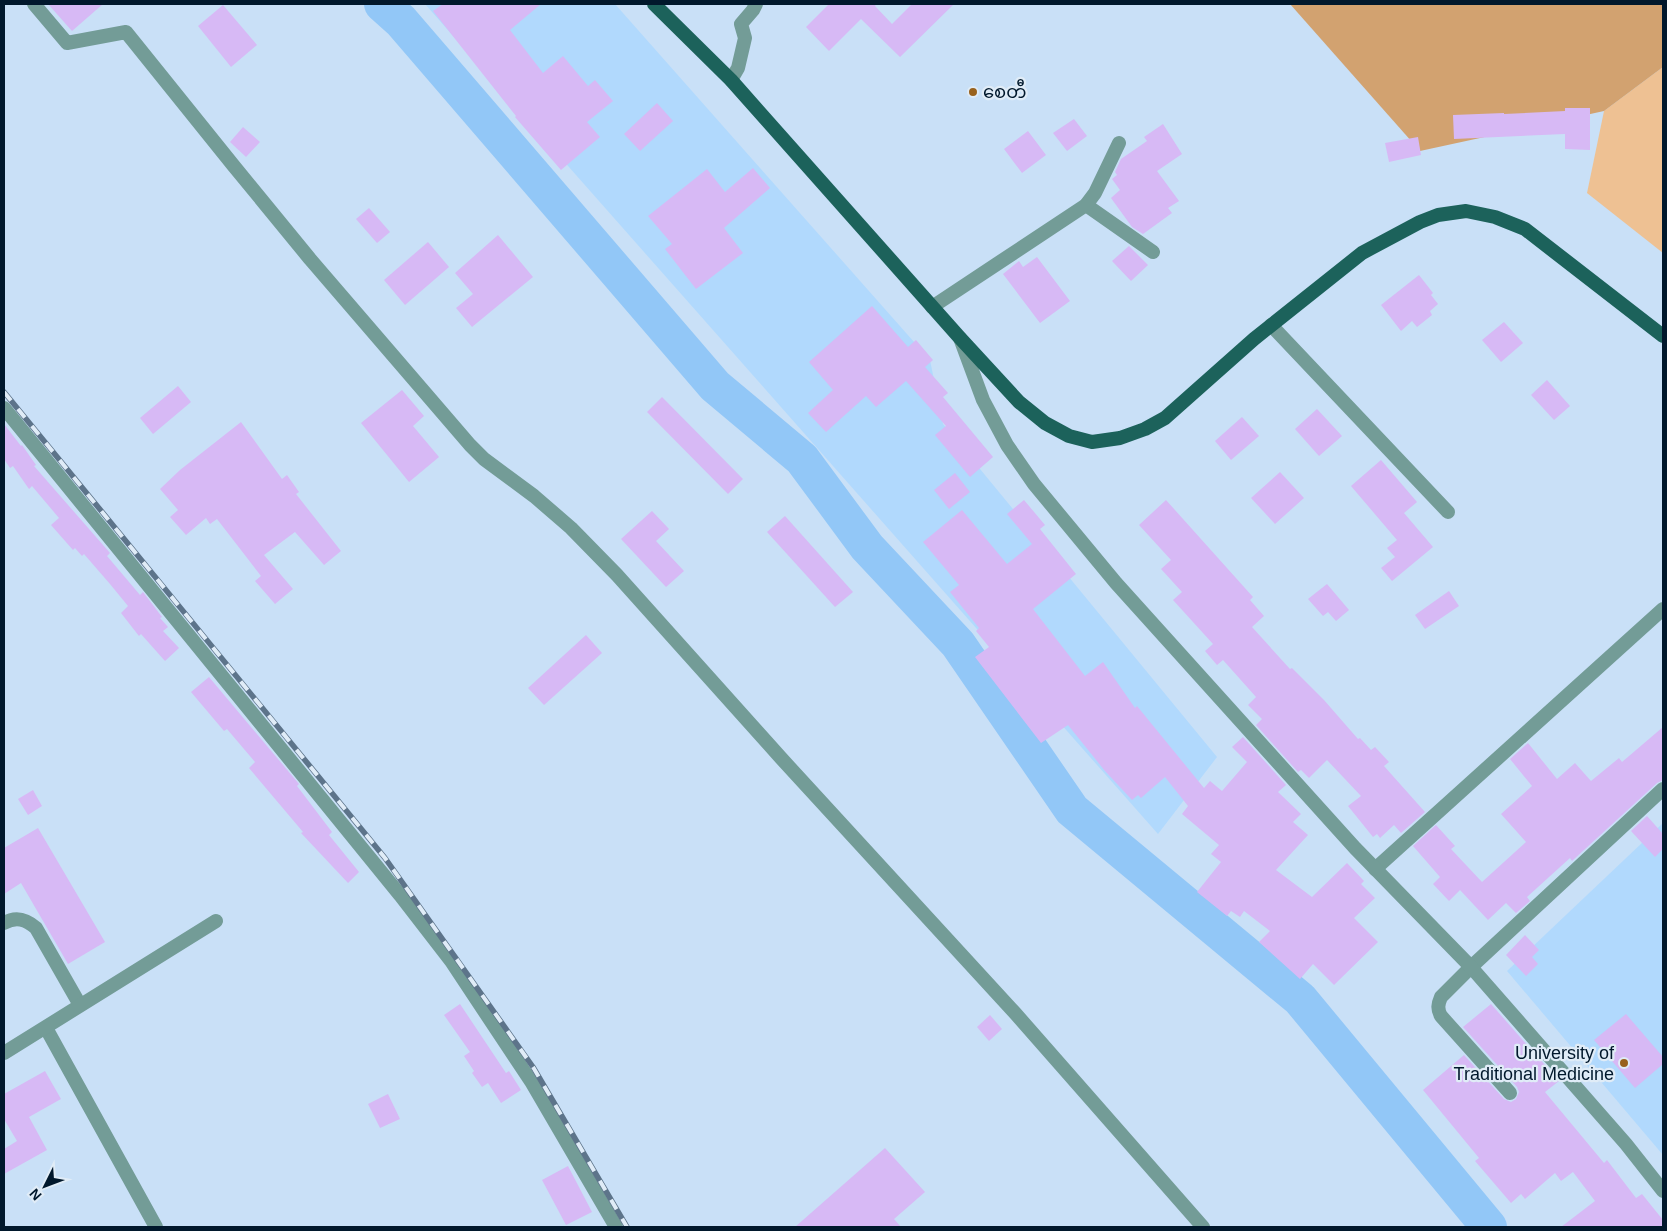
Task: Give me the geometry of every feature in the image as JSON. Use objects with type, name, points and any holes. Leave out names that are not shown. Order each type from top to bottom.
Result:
[{"type":"main road","points":[[654,4],[731,80],[932,307],[1019,402],[1045,422],[1069,436],[1092,442],[1120,438],[1145,429],[1165,418],[1271,325],[1362,253],[1438,215],[1466,211],[1496,217],[1525,229],[1663,336]]},
{"type":"street","points":[[34,4],[67,43],[126,32],[304,252],[470,445],[484,459],[534,496],[570,528],[616,575],[1015,1013],[1203,1227]]},
{"type":"street","points":[[731,80],[738,68],[745,38],[741,24],[756,4]]},
{"type":"street","points":[[932,307],[1086,205],[1095,193],[1119,143]]},
{"type":"street","points":[[1086,205],[1153,252]]},
{"type":"street","points":[[1271,325],[1448,512]]},
{"type":"street","points":[[960,338],[983,400],[1007,444],[1034,484],[1116,583],[1375,869],[1471,967],[1626,1144],[1663,1191]]},
{"type":"street","points":[[4,408],[400,894],[451,962],[532,1083],[616,1227]]},
{"type":"street","points":[[1375,869],[1663,609]]},
{"type":"street","points":[[1510,1093],[1440,1016],[1438,1003],[1441,997],[1663,789]]},
{"type":"street","points":[[4,923],[16,919],[26,920],[36,928],[80,1005]]},
{"type":"street","points":[[4,1053],[216,921]]},
{"type":"street","points":[[46,1028],[156,1227]]},
{"type":"shaded area","points":[[425,4],[615,4],[930,360],[943,424],[1217,757],[1158,834]]},
{"type":"shaded area","points":[[1290,4],[1663,4],[1663,67],[1604,111],[1420,151]]},
{"type":"shaded area","points":[[1663,67],[1663,253],[1587,193],[1604,111]]},
{"type":"shaded area","name":"University of Traditional Medicine","points":[[1663,823],[1663,1155],[1507,971]]},
{"type":"building","points":[[48,4],[103,4],[72,31]]},
{"type":"building","points":[[443,4],[541,4],[510,30],[543,73],[563,56],[588,86],[595,80],[613,101],[587,122],[600,137],[561,170],[515,117],[433,11]]},
{"type":"building","points":[[829,4],[876,4],[875,6],[892,24],[912,4],[954,4],[900,57],[861,19],[829,51],[806,27]]},
{"type":"building","points":[[223,5],[257,45],[231,67],[198,26]]},
{"type":"building","points":[[657,103],[673,121],[640,151],[624,134]]},
{"type":"building","points":[[1565,108],[1590,108],[1590,150],[1565,149],[1565,134],[1454,139],[1453,115],[1565,111]]},
{"type":"building","points":[[1074,119],[1087,136],[1067,151],[1053,133]]},
{"type":"building","points":[[1163,124],[1182,154],[1157,171],[1179,201],[1168,208],[1172,213],[1143,234],[1132,227],[1111,198],[1120,190],[1112,179],[1117,175],[1115,172],[1121,159],[1147,141],[1144,137]]},
{"type":"building","points":[[243,127],[260,142],[246,157],[230,142]]},
{"type":"building","points":[[1028,131],[1046,155],[1022,173],[1004,149]]},
{"type":"building","points":[[1418,137],[1421,155],[1389,162],[1385,143]]},
{"type":"building","points":[[753,168],[770,188],[724,228],[743,253],[696,289],[665,249],[672,244],[648,216],[707,169],[725,192]]},
{"type":"building","points":[[369,208],[390,232],[377,243],[356,219]]},
{"type":"building","points":[[498,235],[533,277],[472,327],[456,308],[473,294],[455,273]]},
{"type":"building","points":[[428,242],[449,267],[405,305],[384,280]]},
{"type":"building","points":[[1129,246],[1148,265],[1131,281],[1112,261]]},
{"type":"building","points":[[1037,257],[1070,301],[1040,323],[1003,274],[1019,261],[1023,267]]},
{"type":"building","points":[[1419,275],[1433,293],[1431,295],[1438,304],[1430,311],[1432,315],[1417,327],[1412,321],[1401,331],[1381,305]]},
{"type":"building","points":[[872,306],[908,347],[916,340],[933,360],[925,367],[948,393],[943,397],[993,457],[970,477],[935,435],[946,426],[906,381],[876,407],[866,396],[826,432],[808,413],[833,390],[809,362]]},
{"type":"building","points":[[1504,322],[1523,343],[1501,362],[1482,340]]},
{"type":"building","points":[[1547,380],[1570,406],[1554,420],[1531,395]]},
{"type":"building","points":[[178,386],[191,402],[153,434],[140,418]]},
{"type":"building","points":[[402,390],[424,416],[413,426],[439,457],[409,482],[361,423]]},
{"type":"building","points":[[662,397],[743,479],[728,494],[647,412]]},
{"type":"building","points":[[1317,409],[1342,436],[1319,456],[1295,429]]},
{"type":"building","points":[[1242,417],[1259,436],[1231,460],[1215,441]]},
{"type":"building","points":[[241,422],[282,479],[287,475],[299,492],[296,494],[341,551],[324,565],[295,532],[264,555],[293,589],[275,604],[255,581],[261,576],[217,519],[210,524],[206,518],[186,535],[170,517],[178,510],[160,489],[180,470]]},
{"type":"building","points":[[4,424],[22,445],[36,465],[34,466],[110,553],[107,556],[140,595],[143,592],[162,617],[160,618],[168,627],[163,631],[179,648],[165,661],[141,634],[139,636],[121,613],[128,606],[110,584],[84,554],[82,556],[75,548],[73,550],[51,525],[59,518],[32,486],[29,489],[13,466],[10,468],[4,459]]},
{"type":"building","points":[[1381,460],[1417,502],[1404,513],[1433,547],[1392,581],[1381,568],[1395,557],[1387,548],[1397,540],[1351,486]]},
{"type":"building","points":[[1280,472],[1304,498],[1275,524],[1251,498]]},
{"type":"building","points":[[955,473],[970,492],[949,509],[934,490]]},
{"type":"building","points":[[1024,500],[1045,525],[1040,529],[1076,574],[1033,609],[1085,676],[1103,662],[1135,708],[1137,706],[1204,788],[1210,781],[1222,791],[1247,762],[1232,747],[1243,737],[1286,785],[1278,792],[1301,814],[1293,822],[1308,835],[1276,870],[1312,897],[1347,863],[1364,881],[1361,884],[1375,898],[1354,918],[1378,942],[1334,985],[1313,964],[1300,979],[1259,942],[1270,931],[1244,911],[1240,917],[1231,911],[1227,916],[1197,892],[1221,862],[1211,854],[1219,845],[1182,814],[1188,806],[1165,777],[1141,798],[1138,795],[1132,800],[1105,771],[1068,725],[1041,743],[975,657],[989,647],[976,631],[979,628],[950,592],[959,585],[923,542],[962,510],[1007,564],[1032,544],[1007,514]]},
{"type":"building","points":[[1166,500],[1253,597],[1250,600],[1264,616],[1252,627],[1290,669],[1292,668],[1324,700],[1358,739],[1360,738],[1371,750],[1375,747],[1389,762],[1384,766],[1425,812],[1401,833],[1394,825],[1380,838],[1377,834],[1373,837],[1348,806],[1361,796],[1327,760],[1309,778],[1301,770],[1298,772],[1256,725],[1262,719],[1248,705],[1256,697],[1223,660],[1217,665],[1205,651],[1213,644],[1173,600],[1182,592],[1161,569],[1171,560],[1139,525]]},
{"type":"building","points":[[652,511],[669,529],[656,541],[684,571],[666,587],[621,539]]},
{"type":"building","points":[[785,516],[853,592],[835,607],[767,532]]},
{"type":"building","points":[[1327,584],[1349,610],[1336,621],[1328,612],[1323,616],[1308,599]]},
{"type":"building","points":[[1449,591],[1459,606],[1425,629],[1415,615]]},
{"type":"building","points":[[586,635],[602,653],[544,705],[528,688]]},
{"type":"building","points":[[209,677],[299,784],[297,786],[332,832],[329,835],[359,872],[348,883],[301,833],[303,832],[249,768],[255,762],[227,729],[224,731],[191,692]]},
{"type":"building","points":[[1663,727],[1663,780],[1657,783],[1572,861],[1570,858],[1527,897],[1530,901],[1516,913],[1506,903],[1488,920],[1460,890],[1449,901],[1433,884],[1440,877],[1413,846],[1436,825],[1455,846],[1451,849],[1482,882],[1526,842],[1501,814],[1532,786],[1510,759],[1528,743],[1557,779],[1575,763],[1591,781],[1619,758],[1622,762]]},
{"type":"building","points":[[33,790],[42,806],[28,815],[18,799]]},
{"type":"building","points":[[1647,816],[1663,834],[1663,849],[1655,857],[1631,831]]},
{"type":"building","points":[[38,828],[105,942],[68,964],[21,883],[4,894],[4,848]]},
{"type":"building","points":[[1525,935],[1539,950],[1532,957],[1538,964],[1526,976],[1506,955]]},
{"type":"building","points":[[460,1004],[506,1073],[509,1071],[521,1090],[501,1103],[488,1083],[482,1087],[472,1073],[474,1071],[464,1056],[470,1052],[444,1015]]},
{"type":"building","points":[[1491,1004],[1559,1081],[1545,1092],[1604,1163],[1607,1160],[1636,1198],[1642,1194],[1663,1220],[1663,1227],[1561,1227],[1595,1201],[1573,1172],[1561,1181],[1555,1173],[1525,1199],[1521,1194],[1511,1203],[1475,1161],[1479,1158],[1423,1090],[1464,1055],[1504,1099],[1511,1102],[1516,1099],[1519,1092],[1517,1087],[1463,1027]]},
{"type":"building","points":[[1626,1014],[1663,1057],[1663,1064],[1635,1088],[1594,1040]]},
{"type":"building","points":[[990,1015],[1002,1029],[989,1041],[977,1027]]},
{"type":"building","points":[[45,1071],[61,1099],[29,1117],[47,1150],[4,1174],[4,1149],[17,1141],[4,1119],[4,1094]]},
{"type":"building","points":[[388,1094],[400,1119],[380,1128],[368,1104]]},
{"type":"building","points":[[885,1148],[925,1192],[894,1219],[901,1227],[795,1227]]},
{"type":"building","points":[[568,1166],[592,1212],[566,1225],[542,1180]]},
{"type":"waterway","points":[[382,4],[401,21],[715,386],[802,459],[867,547],[958,644],[1072,810],[1300,999],[1489,1227]]},
{"type":"railway","points":[[4,392],[385,858],[533,1067],[627,1227]]},
{"type":"place","name":"စေတီ","points":[[973,92]]},
{"type":"place","name":"University of Traditional Medicine","points":[[1624,1063]]}]
